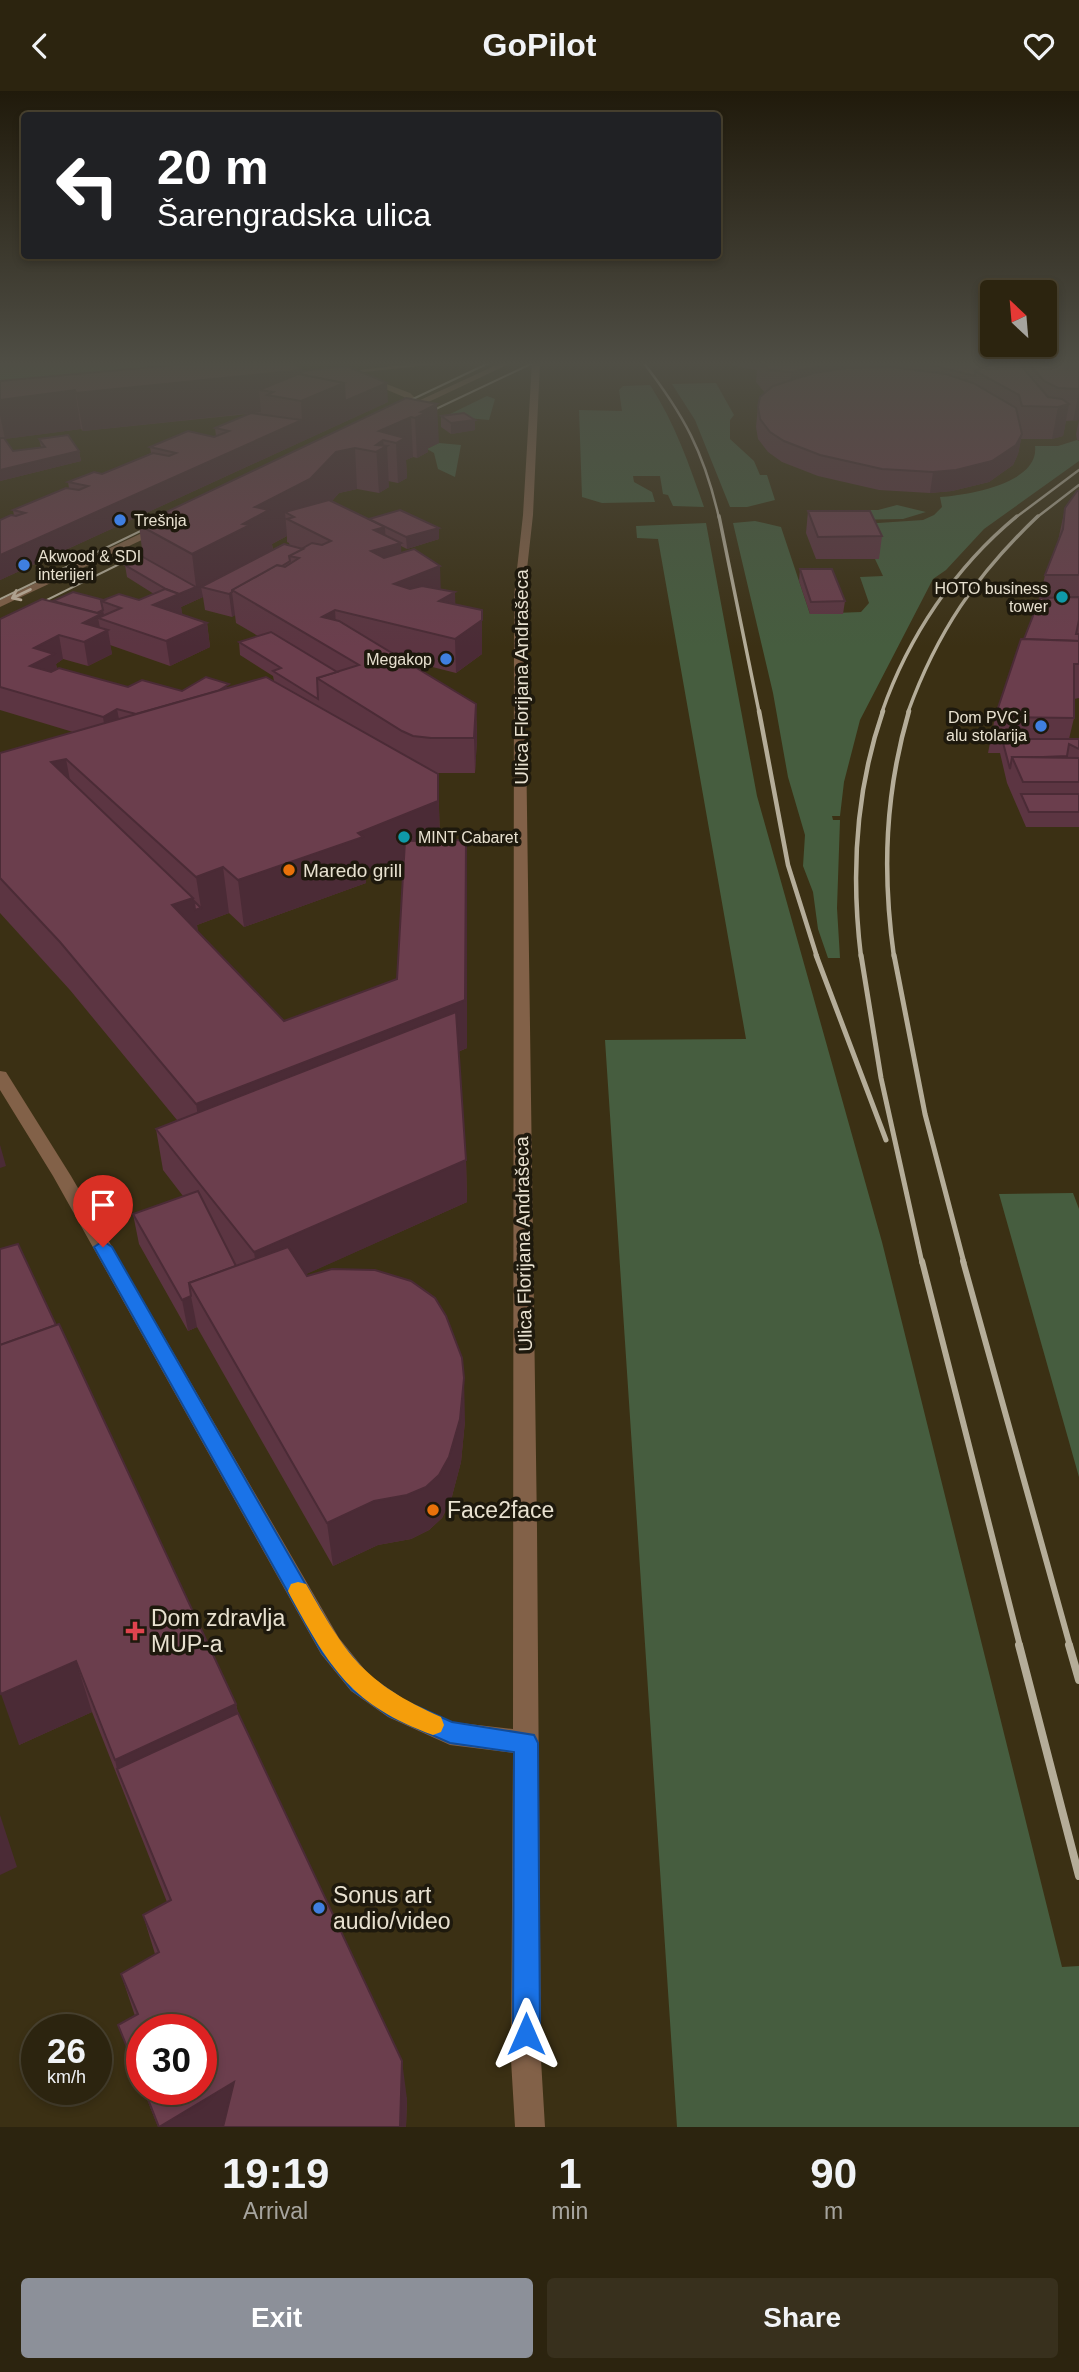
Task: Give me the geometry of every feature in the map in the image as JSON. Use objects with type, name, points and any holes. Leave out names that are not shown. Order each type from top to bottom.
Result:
[{"type":"street","name":"Ulica Florijana Andrašeca","points":[[530,2127],[526,2060],[519,586],[528,515],[531,457]]},
{"type":"street","points":[[0,604],[177,519]]},
{"type":"street","points":[[0,1076],[62,1176],[330,1646],[360,1683],[397,1709],[450,1733],[526,1743]]},
{"type":"green space","points":[[435,457],[459,457],[455,477],[438,469]]},
{"type":"green space","points":[[581,457],[686,457],[704,507],[673,506],[668,495],[663,494],[660,476],[633,476],[634,482],[652,492],[655,502],[602,503],[582,497]]},
{"type":"green space","points":[[710,457],[750,457],[760,475],[767,475],[775,500],[747,507],[730,507]]},
{"type":"green space","points":[[1079,457],[1079,461],[984,529],[946,570],[933,579],[860,720],[844,782],[840,816],[832,816],[833,820],[840,820],[837,908],[840,958],[828,958],[818,929],[813,892],[803,866],[805,835],[788,777],[773,693],[733,523],[755,521],[781,527],[810,614],[861,612],[869,603],[860,577],[883,576],[875,559],[848,525],[923,520],[942,507],[940,497],[967,494],[999,485],[1026,470],[1033,459]]},
{"type":"green space","points":[[897,505],[926,512],[903,519],[847,520],[841,510],[878,510]]},
{"type":"green space","points":[[706,523],[757,796],[882,1242],[1062,1967],[1079,1966],[1079,2127],[677,2127],[605,1040],[746,1039],[658,539],[637,538],[636,526]]},
{"type":"green space","points":[[1073,1193],[1079,1209],[1079,1477],[999,1194]]},
{"type":"building","points":[[0,457],[54,457],[0,470]]},
{"type":"building","points":[[143,457],[219,457],[0,555],[0,520],[25,513],[13,510],[66,488],[79,490],[88,486],[68,482],[94,472],[102,474]]},
{"type":"building","points":[[282,457],[331,457],[310,479],[255,507],[269,510],[243,524],[250,525],[192,554],[139,525]]},
{"type":"building","points":[[829,457],[998,457],[956,470],[933,472],[882,469]]},
{"type":"building","points":[[1077,491],[1079,575],[1045,575],[1063,529],[1065,508]]},
{"type":"building","points":[[329,500],[385,527],[374,530],[401,543],[371,551],[384,558],[414,549],[440,566],[394,584],[410,589],[422,586],[455,592],[439,601],[482,610],[482,620],[455,639],[335,610],[322,617],[339,621],[476,704],[474,738],[431,738],[413,736],[402,731],[317,678],[359,665],[232,590],[277,565],[285,567],[299,558],[289,556],[312,543],[322,545],[331,541],[287,519],[294,517],[285,512]]},
{"type":"building","points":[[400,510],[439,528],[406,537],[369,519]]},
{"type":"building","points":[[808,511],[870,511],[882,536],[818,537]]},
{"type":"building","points":[[284,544],[303,549],[289,556],[290,561],[282,566],[277,565],[229,594],[201,587]]},
{"type":"building","points":[[143,557],[196,587],[179,594],[125,565]]},
{"type":"building","points":[[800,569],[832,569],[845,601],[811,602]]},
{"type":"building","points":[[165,589],[179,594],[153,605],[207,623],[166,641],[98,618],[121,608],[101,601],[119,594],[139,600]]},
{"type":"building","points":[[73,592],[104,600],[101,601],[103,610],[97,613],[53,601]]},
{"type":"building","points":[[1079,597],[1076,634],[1079,634],[1079,641],[1024,639],[1040,598]]},
{"type":"building","points":[[42,599],[101,614],[83,623],[108,630],[84,642],[59,635],[34,648],[54,654],[30,666],[51,672],[59,668],[128,687],[142,680],[182,691],[206,677],[229,684],[218,691],[136,714],[117,709],[103,717],[0,687],[0,619]]},
{"type":"building","points":[[271,632],[337,672],[317,678],[318,699],[273,671],[281,668],[239,642]]},
{"type":"building","points":[[1021,639],[1079,641],[1079,664],[1074,664],[1074,718],[995,717]]},
{"type":"building","points":[[266,677],[438,774],[438,801],[358,833],[363,837],[238,880],[223,867],[196,877],[66,759],[51,762],[193,898],[172,905],[284,1021],[397,979],[405,841],[466,840],[465,1000],[196,1104],[60,942],[0,878],[0,753]]},
{"type":"building","points":[[1002,739],[1079,739],[1079,749],[1069,744],[1067,756],[1012,757],[1010,769]]},
{"type":"building","points":[[1012,757],[1079,758],[1079,782],[1023,782]]},
{"type":"building","points":[[1021,794],[1079,794],[1079,812],[1029,812]]},
{"type":"building","points":[[456,1012],[466,1160],[254,1252],[156,1129]]},
{"type":"building","points":[[198,1191],[236,1266],[189,1283],[191,1296],[182,1300],[133,1214]]},
{"type":"building","points":[[18,1244],[56,1325],[0,1345],[0,1249]]},
{"type":"building","points":[[288,1247],[307,1276],[332,1269],[375,1270],[411,1281],[435,1298],[446,1316],[462,1358],[464,1378],[460,1419],[449,1457],[439,1475],[426,1487],[407,1495],[374,1501],[327,1523],[189,1283]]},
{"type":"building","points":[[59,1324],[236,1704],[115,1760],[76,1661],[1,1694],[0,1691],[0,1345]]},
{"type":"building","points":[[238,1713],[402,2061],[400,2127],[223,2127],[234,2082],[217,2092],[217,2014],[138,2014],[121,1974],[159,1952],[143,1915],[171,1900],[117,1769]]},
{"type":"building","points":[[126,2021],[126,2045],[118,2025]]},
{"type":"building","points":[[150,2105],[196,2105],[159,2127]]},
{"type":"tram line","points":[[0,599],[157,523]]},
{"type":"tram line","points":[[0,623],[160,544]]},
{"type":"railway","points":[[700,457],[719,518]]},
{"type":"railway","points":[[1015,518],[1079,470]]},
{"type":"railway","points":[[1036,518],[1079,485]]},
{"type":"railway","points":[[719,516],[759,712]]},
{"type":"railway","points":[[882,712],[905,657],[936,605],[973,558],[1017,516]]},
{"type":"railway","points":[[908,712],[932,656],[961,606],[996,560],[1036,518]]},
{"type":"railway","points":[[759,711],[788,865],[817,957]]},
{"type":"railway","points":[[861,957],[856,895],[858,833],[867,771],[883,711]]},
{"type":"railway","points":[[894,957],[888,894],[888,833],[895,772],[909,711]]},
{"type":"railway","points":[[816,955],[886,1140]]},
{"type":"railway","points":[[861,955],[881,1078],[922,1263]]},
{"type":"railway","points":[[894,955],[925,1114],[964,1263]]},
{"type":"railway","points":[[922,1261],[1020,1646]]},
{"type":"railway","points":[[963,1261],[1070,1646]]},
{"type":"railway","points":[[1019,1645],[1079,1876]]},
{"type":"railway","points":[[1069,1645],[1079,1680]]},
{"type":"slow traffic","points":[[298,1591],[330,1646],[360,1683],[397,1709],[433,1725]]},
{"type":"place","name":"Trešnja","points":[[120,520]]},
{"type":"place","name":"Akwood & SDI interijeri","points":[[24,565]]},
{"type":"place","name":"HOTO business tower","points":[[1062,597]]},
{"type":"place","name":"Megakop","points":[[446,659]]},
{"type":"place","name":"Dom PVC i alu stolarija","points":[[1041,726]]},
{"type":"place","name":"MINT Cabaret","points":[[404,837]]},
{"type":"place","name":"Maredo grill","points":[[289,870]]},
{"type":"place","name":"Face2face","points":[[433,1510]]},
{"type":"place","name":"Dom zdravlja MUP-a","points":[[135,1631]]},
{"type":"place","name":"Sonus art audio/video","points":[[319,1908]]},
{"type":"route","points":[[103,1247],[330,1646],[360,1683],[397,1709],[450,1733],[526,1743],[526,2034]]}]
